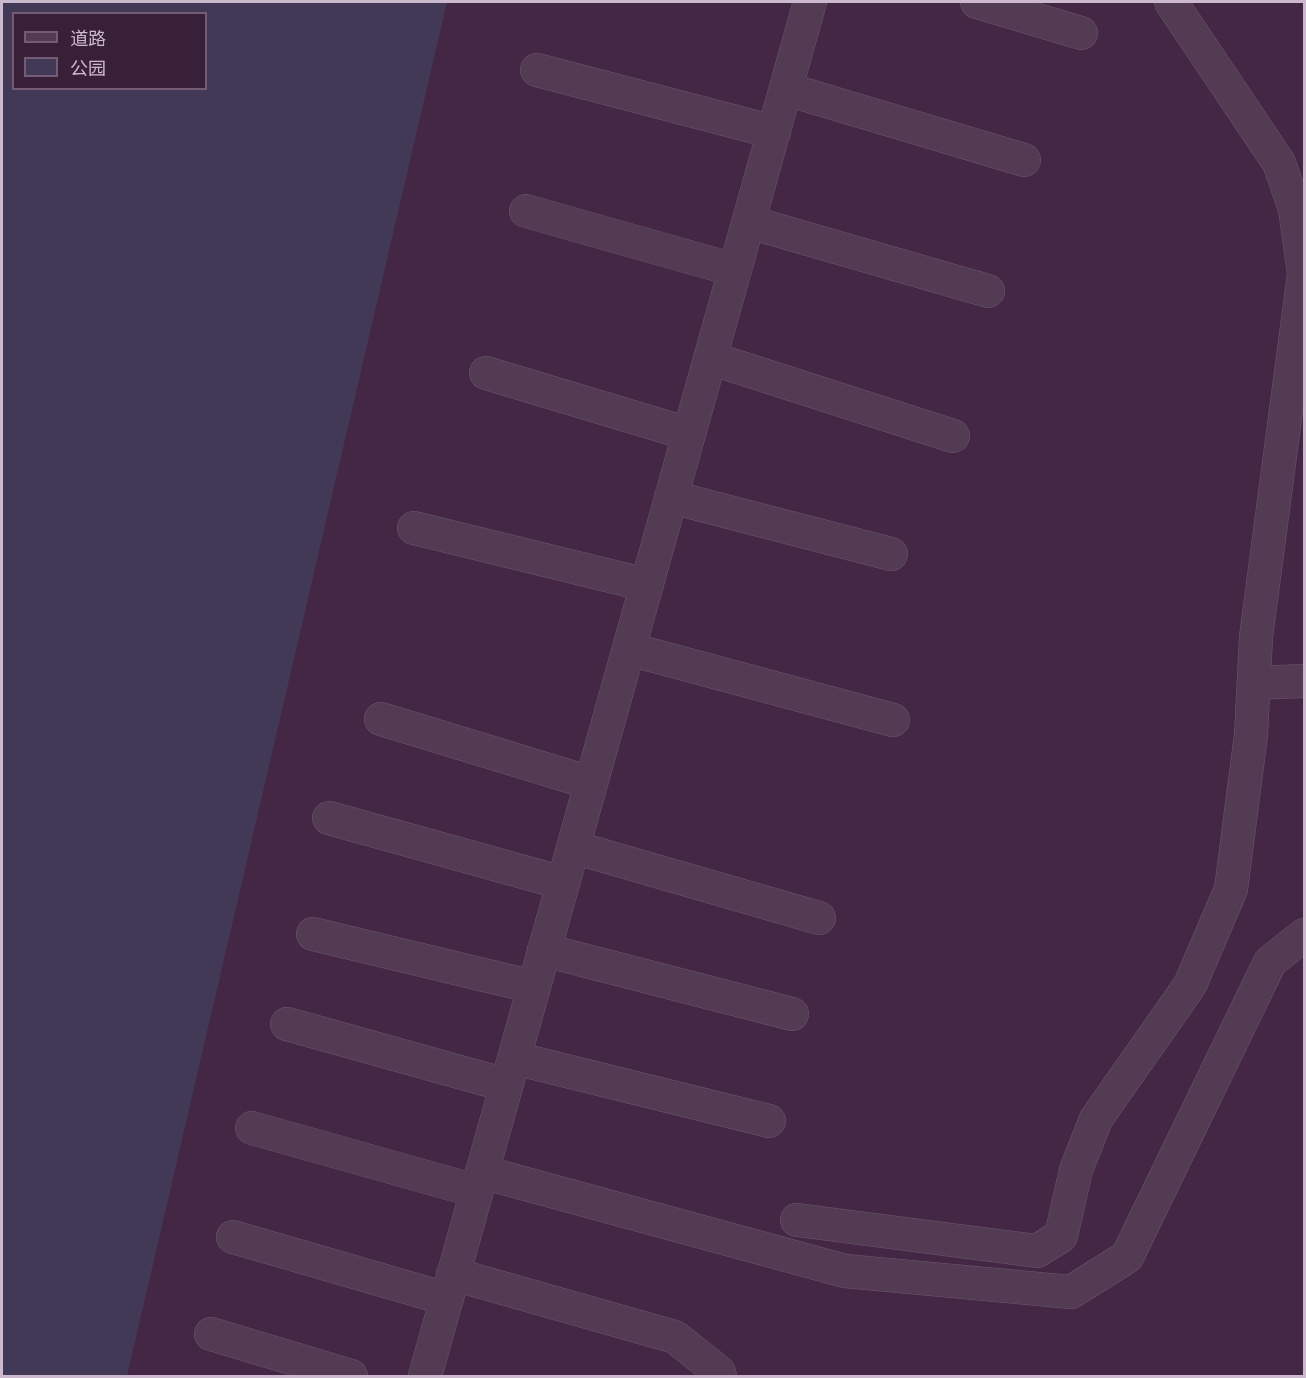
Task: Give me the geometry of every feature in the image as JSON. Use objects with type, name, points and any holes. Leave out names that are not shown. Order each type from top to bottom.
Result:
[{"type":"street","points":[[425,1377],[810,2]]},
{"type":"street","points":[[977,2],[1081,33]]},
{"type":"street","points":[[797,1220],[1037,1251],[1061,1236],[1071,1202],[1076,1170],[1096,1119],[1190,985],[1231,889],[1251,735],[1256,637],[1304,274],[1295,209],[1279,163],[1171,2]]},
{"type":"street","points":[[537,69],[774,132]]},
{"type":"street","points":[[786,89],[1024,160]]},
{"type":"street","points":[[526,211],[735,270]]},
{"type":"street","points":[[749,222],[988,291]]},
{"type":"street","points":[[710,358],[953,436]]},
{"type":"street","points":[[486,373],[689,434]]},
{"type":"street","points":[[671,497],[891,554]]},
{"type":"street","points":[[414,528],[647,585]]},
{"type":"street","points":[[629,649],[893,720]]},
{"type":"street","points":[[1254,683],[1305,681]]},
{"type":"street","points":[[381,719],[591,783]]},
{"type":"street","points":[[328,818],[563,883]]},
{"type":"street","points":[[573,847],[819,918]]},
{"type":"street","points":[[313,934],[534,987]]},
{"type":"street","points":[[252,1128],[845,1271],[1071,1292],[1128,1257],[1270,962],[1305,935]]},
{"type":"street","points":[[544,950],[792,1014]]},
{"type":"street","points":[[287,1023],[510,1072],[769,1121]]},
{"type":"street","points":[[233,1237],[675,1338],[719,1372],[720,1377]]},
{"type":"street","points":[[211,1334],[351,1377]]},
{"type":"green space","points":[[2,2],[447,2],[127,1376],[2,1376]]}]
